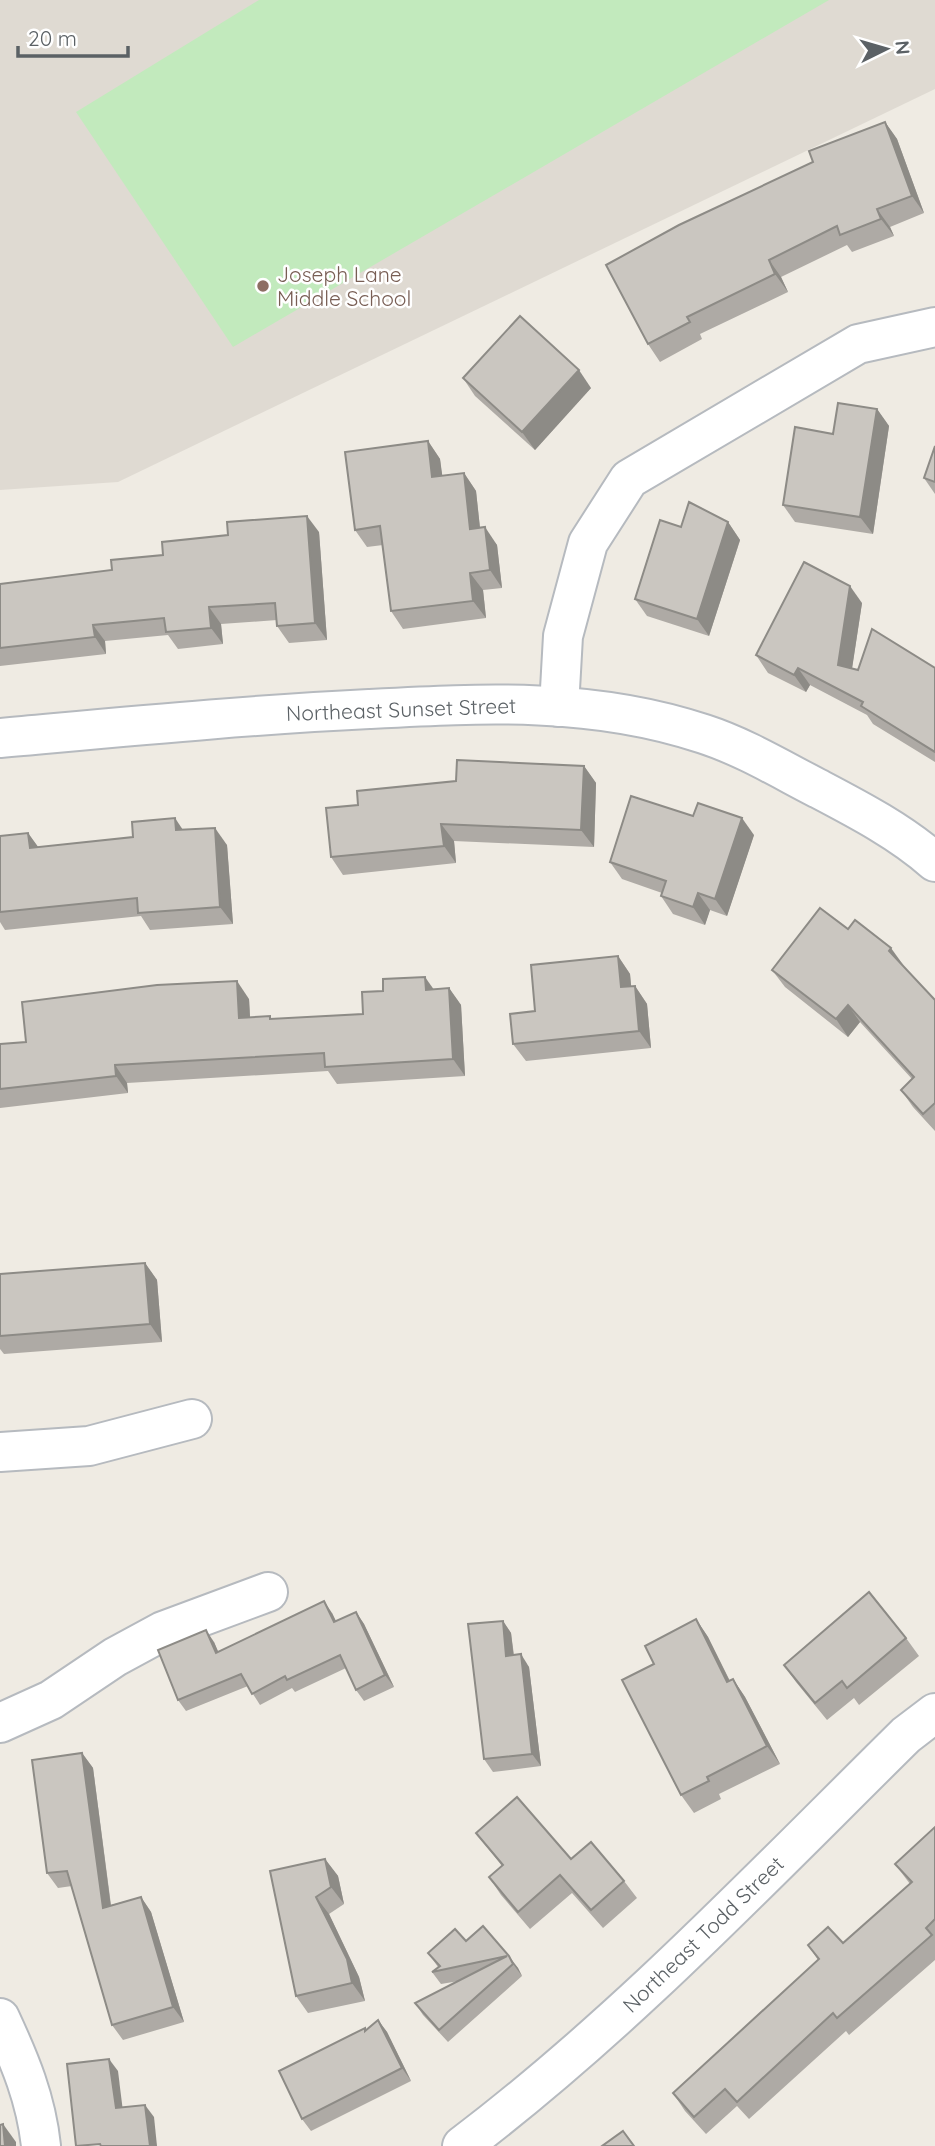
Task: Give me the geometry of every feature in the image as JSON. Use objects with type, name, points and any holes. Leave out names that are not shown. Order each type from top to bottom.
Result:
[{"type":"street","points":[[559,707],[563,636],[588,543],[629,478],[858,344],[935,327]]},
{"type":"street","name":"Northeast Sunset Street","points":[[0,738],[254,715],[509,702],[608,711],[704,734],[764,760],[848,804],[920,849],[935,862]]},
{"type":"street","points":[[0,1452],[89,1446],[192,1419]]},
{"type":"street","points":[[0,1723],[51,1700],[115,1657],[163,1631],[268,1592]]},
{"type":"street","name":"Northeast Todd Street","points":[[462,2146],[563,2065],[649,1989],[906,1735],[935,1713]]},
{"type":"street","points":[[0,2018],[25,2071],[38,2119],[41,2146]]},
{"type":"shaded area","name":"Joseph Lane Middle School","points":[[0,0],[935,0],[935,89],[118,482],[0,490]]},
{"type":"green space","points":[[259,0],[829,0],[233,347],[76,112]]},
{"type":"building","points":[[885,122],[912,196],[877,209],[881,219],[840,235],[837,226],[769,260],[775,274],[687,317],[690,322],[648,344],[606,265],[679,225],[813,162],[809,151]]},
{"type":"building","points":[[520,316],[579,370],[522,432],[463,378]]},
{"type":"building","points":[[838,403],[877,409],[860,517],[783,505],[795,427],[833,434]]},
{"type":"building","points":[[428,441],[432,477],[464,473],[470,529],[485,527],[490,570],[470,573],[473,601],[391,611],[380,526],[355,530],[345,452]]},
{"type":"building","points":[[935,446],[935,482],[924,478]]},
{"type":"building","points":[[689,502],[728,522],[697,619],[635,599],[660,520],[681,527]]},
{"type":"building","points":[[307,516],[315,623],[277,626],[275,603],[209,607],[211,628],[166,632],[164,618],[93,625],[95,637],[0,648],[0,584],[112,570],[111,560],[163,555],[162,542],[228,535],[227,522]]},
{"type":"building","points":[[804,562],[850,586],[838,665],[858,670],[872,629],[935,668],[935,752],[861,706],[863,702],[798,668],[794,675],[756,655]]},
{"type":"building","points":[[457,760],[584,766],[581,830],[441,824],[444,846],[331,857],[326,808],[358,805],[357,791],[456,781]]},
{"type":"building","points":[[631,796],[693,816],[698,803],[742,818],[715,899],[698,893],[693,907],[661,896],[666,881],[610,862]]},
{"type":"building","points":[[175,818],[176,830],[215,828],[220,907],[138,913],[137,898],[0,912],[0,836],[28,833],[30,848],[133,837],[132,822]]},
{"type":"building","points":[[820,908],[848,929],[855,920],[891,948],[889,951],[935,1000],[935,1103],[923,1114],[901,1090],[914,1077],[848,1005],[836,1019],[772,970]]},
{"type":"building","points":[[618,956],[621,987],[635,986],[639,1031],[513,1044],[510,1014],[535,1011],[531,965]]},
{"type":"building","points":[[425,977],[426,990],[449,988],[453,1059],[325,1067],[324,1053],[115,1065],[116,1076],[0,1089],[0,1044],[26,1042],[22,1002],[157,985],[237,981],[239,1018],[363,1014],[362,992],[383,991],[383,979]]},
{"type":"building","points":[[145,1263],[150,1324],[0,1336],[0,1274]]},
{"type":"building","points":[[869,1592],[906,1638],[847,1688],[842,1681],[815,1703],[784,1665]]},
{"type":"building","points":[[324,1601],[334,1622],[356,1612],[385,1675],[356,1690],[340,1655],[287,1680],[285,1676],[252,1694],[241,1674],[178,1700],[158,1650],[206,1630],[216,1653]]},
{"type":"building","points":[[696,1619],[727,1682],[733,1679],[767,1746],[707,1777],[709,1781],[681,1795],[622,1680],[654,1664],[645,1646]]},
{"type":"building","points":[[503,1621],[506,1656],[521,1654],[532,1754],[484,1759],[468,1624]]},
{"type":"building","points":[[82,1753],[103,1908],[141,1897],[173,2007],[112,2025],[67,1871],[47,1873],[32,1760]]},
{"type":"building","points":[[517,1797],[571,1859],[591,1842],[624,1881],[591,1910],[560,1875],[518,1912],[489,1877],[503,1865],[476,1833]]},
{"type":"building","points":[[935,1827],[935,1919],[926,1928],[932,1935],[837,2018],[833,2013],[737,2102],[725,2089],[694,2117],[673,2093],[819,1959],[808,1945],[828,1927],[843,1943],[912,1882],[895,1864]]},
{"type":"building","points":[[325,1859],[331,1887],[316,1897],[347,1959],[352,1983],[296,1996],[270,1871]]},
{"type":"building","points":[[483,1926],[509,1956],[513,1964],[439,2030],[415,2003],[507,1956],[432,1972],[440,1966],[428,1953],[455,1929],[466,1941]]},
{"type":"building","points":[[378,2020],[402,2068],[302,2119],[279,2071],[365,2028],[365,2031]]},
{"type":"building","points":[[109,2059],[116,2108],[145,2105],[150,2146],[76,2146],[67,2064]]},
{"type":"building","points":[[3,2124],[5,2146],[0,2146],[0,2125]]},
{"type":"building","points":[[623,2131],[634,2146],[602,2146]]},
{"type":"place","name":"Joseph Lane Middle School","points":[[263,286]]}]
